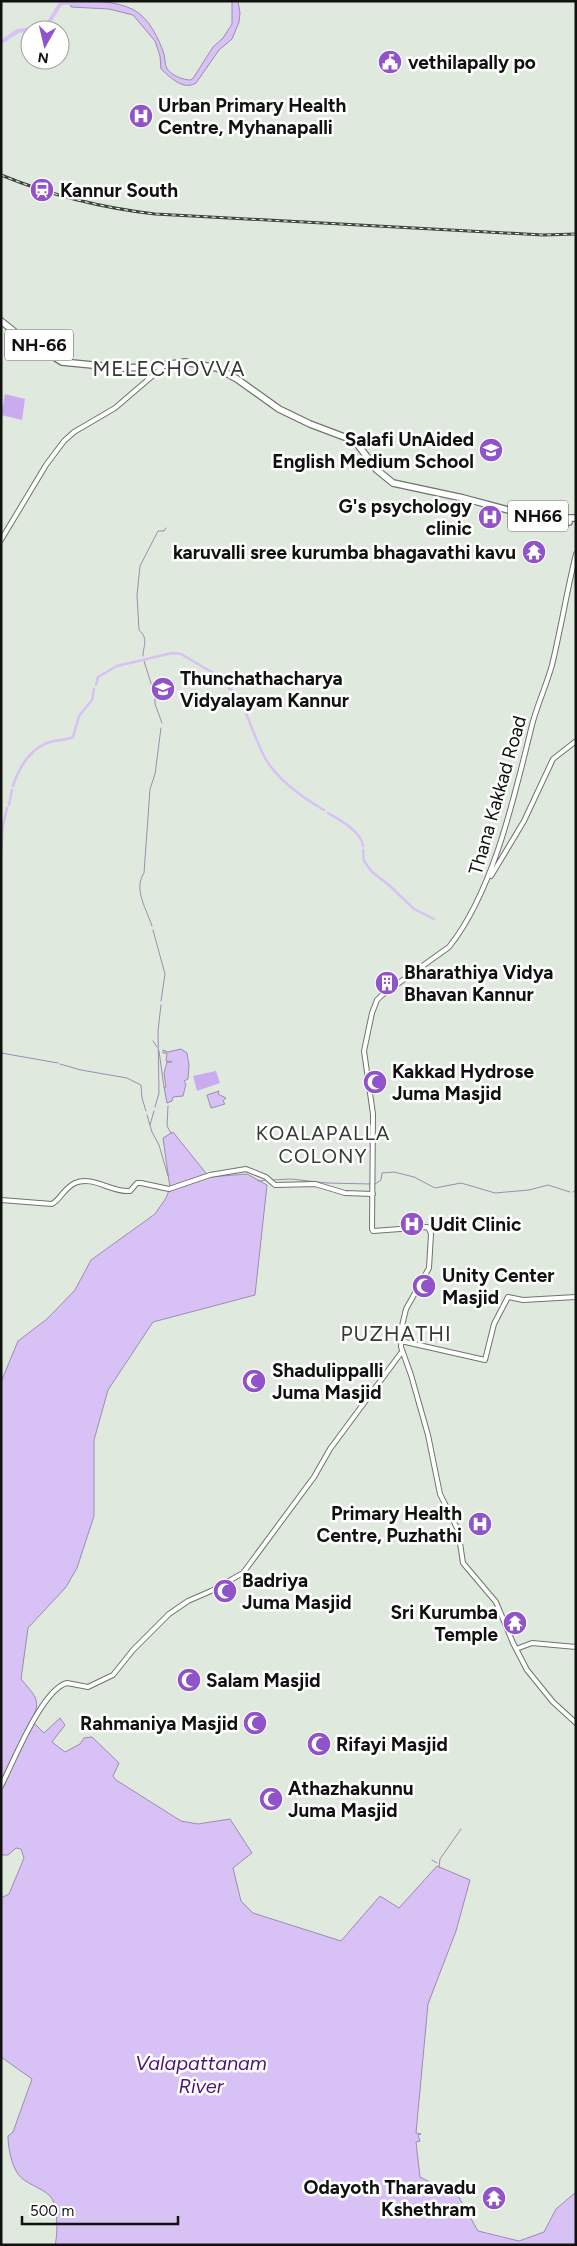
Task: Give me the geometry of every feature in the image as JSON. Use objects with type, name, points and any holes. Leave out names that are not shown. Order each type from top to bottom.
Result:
[{"type":"highway","name":"NH66","points":[[1,319],[16,333],[59,361],[82,362],[123,368],[142,367],[156,370],[164,365],[185,362],[204,365],[234,379],[281,413],[354,444],[385,482],[396,487],[500,510],[533,520],[576,520]]},
{"type":"main road","points":[[1,540],[55,452],[74,432],[117,407],[156,370]]},
{"type":"main road","name":"Thana Kakkad Road","points":[[576,554],[551,667],[538,703],[526,754],[490,877],[458,936],[448,947],[382,995],[374,1007],[366,1034],[364,1051],[374,1114],[373,1231],[430,1228],[429,1268],[406,1309],[401,1341],[402,1353],[411,1375],[428,1435],[440,1494],[458,1530],[463,1563],[496,1602],[516,1649],[537,1684],[576,1723]]},
{"type":"main road","points":[[490,877],[524,821],[553,759],[576,741]]},
{"type":"main road","points":[[1,1200],[52,1204],[64,1190],[79,1182],[93,1183],[124,1192],[132,1190],[137,1183],[169,1189],[210,1175],[246,1169],[278,1186],[315,1184],[345,1193],[373,1194]]},
{"type":"main road","points":[[401,1341],[485,1360],[494,1324],[508,1297],[523,1300],[576,1297]]},
{"type":"main road","points":[[1,1786],[37,1715],[53,1690],[67,1683],[88,1687],[113,1675],[133,1650],[169,1614],[188,1601],[212,1591],[243,1573],[314,1477],[330,1449],[363,1403],[402,1353]]},
{"type":"main road","points":[[516,1649],[532,1643],[576,1647]]},
{"type":"shaded area","points":[[5,394],[25,399],[22,420],[1,415]]},
{"type":"shaded area","points":[[216,1071],[220,1083],[197,1091],[193,1076]]},
{"type":"water","points":[[70,1],[119,4],[134,10],[149,23],[164,54],[167,69],[175,76],[188,80],[194,77],[213,47],[223,38],[232,24],[232,1],[238,1],[240,13],[239,22],[232,39],[219,50],[196,83],[186,85],[177,82],[161,69],[160,56],[155,41],[133,15],[109,9],[71,7]]},
{"type":"water","points":[[181,1049],[187,1053],[189,1065],[188,1079],[184,1081],[186,1084],[183,1096],[173,1097],[172,1101],[167,1103],[164,1073],[167,1062],[172,1062],[166,1061],[167,1053],[163,1053],[163,1050],[168,1052]]},
{"type":"water","points":[[219,1091],[218,1094],[226,1098],[223,1101],[225,1104],[211,1108],[207,1095]]},
{"type":"water","name":"Valapattanam River","points":[[173,1132],[209,1177],[247,1174],[267,1185],[255,1295],[153,1322],[108,1390],[94,1440],[94,1516],[77,1568],[66,1587],[28,1628],[21,1679],[37,1702],[35,1713],[31,1720],[44,1733],[60,1718],[65,1725],[52,1742],[65,1752],[80,1744],[84,1738],[92,1737],[119,1763],[113,1776],[116,1780],[181,1821],[198,1824],[230,1819],[252,1853],[233,1868],[241,1901],[253,1913],[341,1941],[380,1896],[399,1908],[437,1866],[470,1880],[456,1931],[428,2004],[416,2133],[421,2134],[418,2135],[420,2141],[416,2142],[420,2177],[448,2191],[456,2192],[478,2231],[519,2241],[544,2232],[556,2209],[576,2192],[576,2245],[55,2245],[57,2219],[53,2200],[46,2193],[21,2177],[13,2165],[8,2136],[13,2132],[32,2079],[1,2057],[1,1898],[9,1894],[24,1858],[21,1849],[16,1848],[8,1855],[1,1855],[1,1382],[18,1341],[47,1319],[75,1290],[91,1260],[155,1214],[166,1198],[170,1188],[163,1138]]},
{"type":"waterway","points":[[1,42],[18,31],[38,28],[49,22],[61,3],[74,3]]},
{"type":"waterway","points":[[143,656],[145,640],[139,630],[137,595],[140,566],[158,531],[164,531],[166,528]]},
{"type":"waterway","points":[[96,685],[98,677],[117,666],[172,653],[181,654],[215,674]]},
{"type":"waterway","points":[[144,661],[162,723]]},
{"type":"waterway","points":[[217,676],[239,698]]},
{"type":"waterway","points":[[13,786],[23,764],[39,747],[46,743],[73,737],[79,716],[92,700],[94,689]]},
{"type":"waterway","points":[[241,702],[264,756],[275,772],[290,787],[324,810]]},
{"type":"waterway","points":[[152,926],[142,900],[140,886],[144,873],[150,789],[155,774],[161,728]]},
{"type":"waterway","points":[[9,805],[12,790]]},
{"type":"waterway","points":[[1,852],[3,825],[7,808]]},
{"type":"waterway","points":[[328,813],[354,831],[363,846]]},
{"type":"waterway","points":[[363,850],[364,861],[372,872],[414,909],[434,919]]},
{"type":"waterway","points":[[153,930],[165,974],[161,1001]]},
{"type":"waterway","points":[[155,1107],[159,1093],[158,1031],[161,1005]]},
{"type":"waterway","points":[[153,1041],[157,1047]]},
{"type":"waterway","points":[[159,1051],[164,1087]]},
{"type":"waterway","points":[[1,1053],[58,1063]]},
{"type":"waterway","points":[[60,1064],[81,1070],[127,1078],[141,1085],[146,1111]]},
{"type":"waterway","points":[[168,1106],[167,1126],[171,1133]]},
{"type":"waterway","points":[[150,1125],[154,1111]]},
{"type":"waterway","points":[[147,1115],[152,1132],[159,1145],[168,1176]]},
{"type":"waterway","points":[[375,1184],[381,1180],[382,1173],[394,1172],[414,1177],[435,1188],[461,1183],[495,1193],[529,1190],[548,1185],[570,1192]]},
{"type":"waterway","points":[[273,1180],[291,1179],[327,1183],[371,1184]]},
{"type":"waterway","points":[[258,1181],[269,1180]]},
{"type":"waterway","points":[[439,1867],[440,1859],[461,1829]]},
{"type":"waterway","points":[[432,1860],[437,1863]]},
{"type":"railway","points":[[1,175],[38,189],[77,200],[155,214],[543,235],[576,234]]},
{"type":"place","name":"vethilapally po","points":[[390,62]]},
{"type":"place","name":"Urban Primary Health Centre, Myhanapalli","points":[[141,116]]},
{"type":"place","name":"Kannur South","points":[[42,190]]},
{"type":"place","name":"Salafi UnAided English Medium School","points":[[491,450]]},
{"type":"place","name":"G's psychology clinic","points":[[490,517]]},
{"type":"place","name":"karuvalli sree kurumba bhagavathi kavu","points":[[534,552]]},
{"type":"place","name":"Thunchathacharya Vidyalayam Kannur","points":[[163,689]]},
{"type":"place","name":"Bharathiya Vidya Bhavan Kannur","points":[[387,983]]},
{"type":"place","name":"Kakkad Hydrose Juma Masjid","points":[[375,1082]]},
{"type":"place","name":"Udit Clinic","points":[[412,1224]]},
{"type":"place","name":"Unity Center Masjid","points":[[424,1286]]},
{"type":"place","name":"Shadulippalli Juma Masjid","points":[[254,1381]]},
{"type":"place","name":"Primary Health Centre, Puzhathi","points":[[480,1524]]},
{"type":"place","name":"Badriya Juma Masjid","points":[[225,1591]]},
{"type":"place","name":"Sri Kurumba Temple","points":[[515,1623]]},
{"type":"place","name":"Salam Masjid","points":[[189,1680]]},
{"type":"place","name":"Rahmaniya Masjid","points":[[255,1723]]},
{"type":"place","name":"Rifayi Masjid","points":[[319,1744]]},
{"type":"place","name":"Athazhakunnu Juma Masjid","points":[[271,1799]]},
{"type":"place","name":"Odayoth Tharavadu Kshethram","points":[[494,2198]]},
{"type":"district","name":"MELECHOVVA","points":[[169,369]]},
{"type":"district","name":"KOALAPALLA COLONY","points":[[323,1144]]},
{"type":"district","name":"PUZHATHI","points":[[396,1334]]}]
